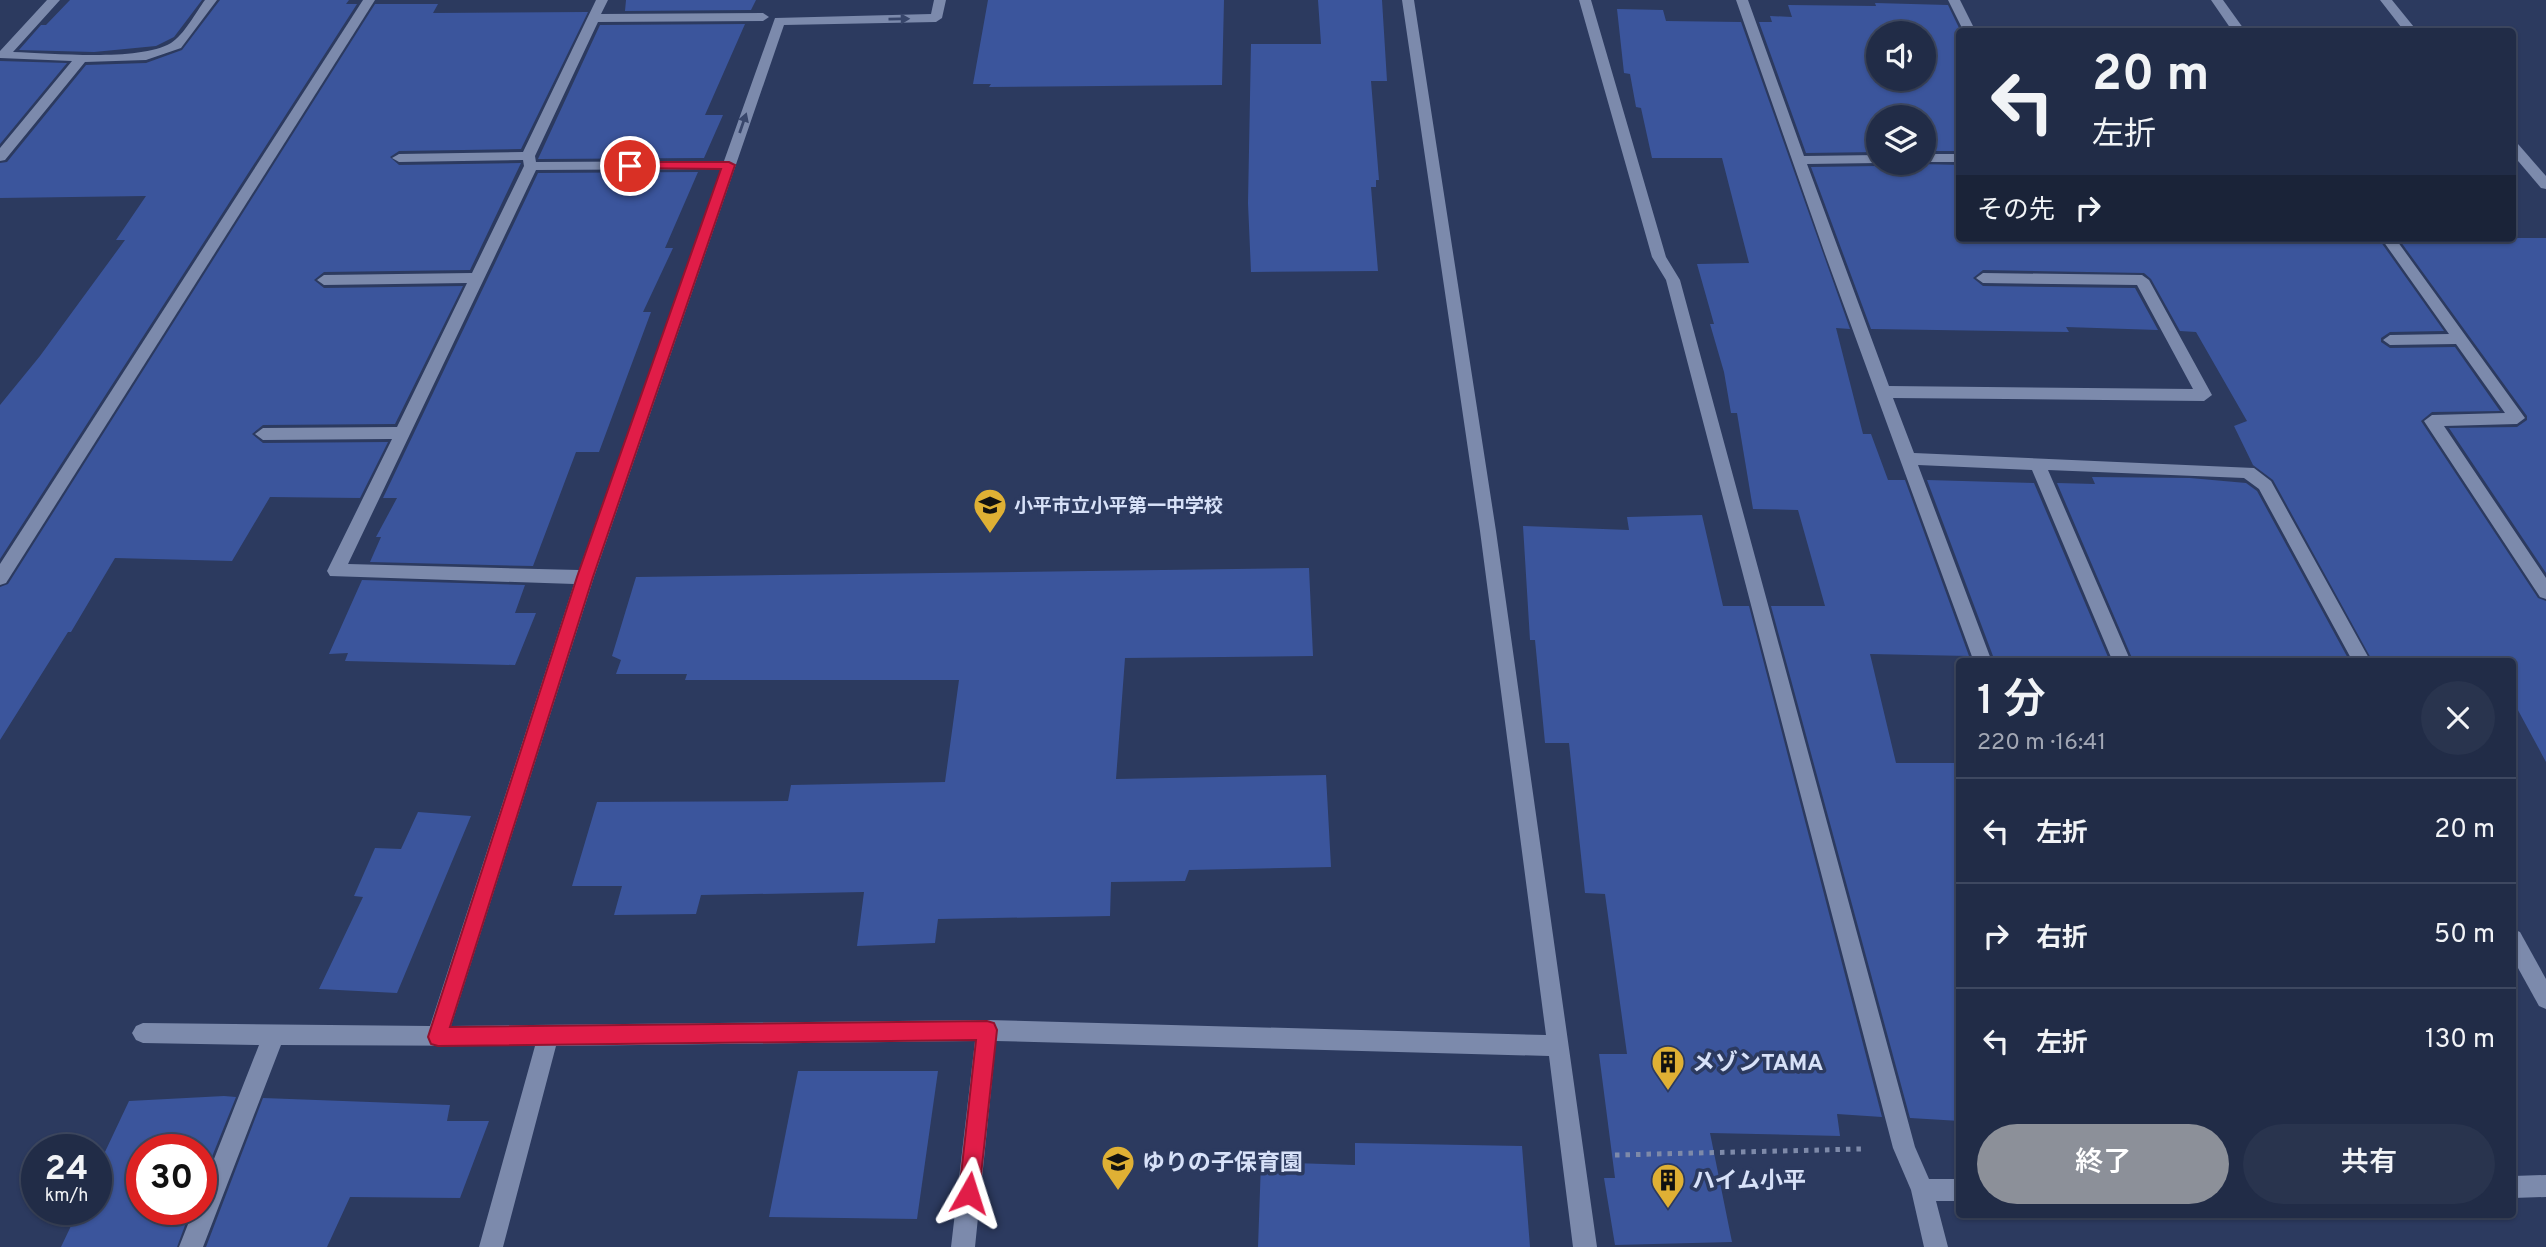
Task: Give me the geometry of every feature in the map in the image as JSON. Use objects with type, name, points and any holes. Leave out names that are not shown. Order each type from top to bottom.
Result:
[{"type":"street","points":[[54,0],[3,55],[81,58],[146,56],[177,46],[211,0]]},
{"type":"street","points":[[0,578],[369,0]]},
{"type":"street","points":[[585,577],[336,571],[477,278],[602,0]]},
{"type":"street","points":[[438,1037],[585,577],[729,165],[771,19],[768,0]]},
{"type":"street","points":[[594,18],[936,18],[940,0]]},
{"type":"street","points":[[1408,0],[1490,545],[1585,1247]]},
{"type":"street","points":[[1585,0],[1659,257],[1673,280],[1904,1148],[1922,1190],[1937,1247]]},
{"type":"street","points":[[1742,0],[1832,254],[1982,658]]},
{"type":"street","points":[[1954,0],[1968,28]]},
{"type":"street","points":[[2217,0],[2237,28]]},
{"type":"street","points":[[2386,0],[2409,28]]},
{"type":"street","points":[[0,157],[81,58]]},
{"type":"street","points":[[2516,151],[2546,186]]},
{"type":"street","points":[[399,158],[729,165]]},
{"type":"street","points":[[1936,158],[1956,158]]},
{"type":"street","points":[[1800,160],[1866,159]]},
{"type":"street","points":[[2391,242],[2517,418],[2432,421],[2546,592]]},
{"type":"street","points":[[324,280],[477,278]]},
{"type":"street","points":[[1884,392],[2204,395],[2142,280],[1983,278]]},
{"type":"street","points":[[2390,340],[2460,339]]},
{"type":"street","points":[[263,434],[402,433]]},
{"type":"street","points":[[1909,458],[2248,472],[2265,485],[2360,658]]},
{"type":"street","points":[[2038,465],[2120,658]]},
{"type":"street","points":[[2516,944],[2546,999]]},
{"type":"street","points":[[143,1033],[438,1037],[987,1030],[1556,1046]]},
{"type":"street","points":[[963,1247],[987,1030]]},
{"type":"street","points":[[191,1247],[274,1035]]},
{"type":"street","points":[[491,1247],[548,1036]]},
{"type":"street","points":[[2516,1187],[2546,1186]]},
{"type":"street","points":[[1922,1190],[1956,1190]]},
{"type":"path","points":[[1573,1156],[1904,1148]]},
{"type":"building","points":[[70,0],[202,0],[174,37],[156,46],[94,52],[19,50],[41,25],[46,25]]},
{"type":"building","points":[[220,0],[349,0],[346,4],[357,4],[0,559],[0,405],[40,356],[125,240],[116,240],[146,196],[0,198],[0,163],[7,162],[86,65],[146,63],[182,50]]},
{"type":"building","points":[[626,0],[756,0],[751,10],[625,11]]},
{"type":"building","points":[[988,0],[1224,0],[1222,85],[989,87],[991,84],[973,84]]},
{"type":"building","points":[[1318,0],[1382,0],[1387,81],[1371,81],[1379,180],[1376,180],[1376,187],[1371,187],[1378,271],[1251,272],[1248,203],[1251,44],[1321,44]]},
{"type":"building","points":[[375,4],[438,4],[433,13],[588,12],[521,149],[399,151],[390,157],[399,165],[521,163],[470,270],[324,272],[314,280],[324,288],[463,286],[395,424],[263,425],[252,434],[263,443],[388,442],[360,498],[270,497],[232,561],[115,558],[71,632],[68,632],[0,740],[0,587],[8,584]]},
{"type":"building","points":[[1788,5],[1948,5],[1959,28],[1956,28],[1956,151],[1936,151],[1936,105],[1866,105],[1866,152],[1806,153],[1759,22],[1772,22],[1770,16],[1792,17]]},
{"type":"building","points":[[1617,9],[1663,10],[1666,21],[1741,22],[1850,329],[1836,328],[1863,434],[1871,434],[1888,480],[1905,480],[1969,656],[1870,654],[1896,763],[1956,763],[1956,1121],[1910,1118],[1771,606],[1825,606],[1798,510],[1753,509],[1737,413],[1731,413],[1724,372],[1710,324],[1714,324],[1697,264],[1749,263],[1722,158],[1652,158],[1641,108],[1636,107],[1630,74],[1624,73]]},
{"type":"building","points":[[745,24],[705,115],[723,115],[704,158],[538,159],[600,25]]},
{"type":"building","points":[[0,61],[67,63],[0,144]]},
{"type":"building","points":[[1936,164],[1956,165],[1956,242],[2381,242],[2444,331],[2390,332],[2381,338],[2381,342],[2390,348],[2455,347],[2500,411],[2432,412],[2421,421],[2538,598],[2546,601],[2546,762],[2516,707],[2516,658],[2371,658],[2273,480],[2253,465],[2234,426],[2247,421],[2196,332],[2180,331],[2151,279],[2144,273],[1983,270],[1973,278],[1983,286],[2135,288],[2158,330],[2066,327],[2069,332],[1871,329],[1811,167],[1866,166],[1866,175],[1936,175]]},
{"type":"building","points":[[698,172],[665,248],[673,248],[643,312],[651,312],[599,452],[576,452],[533,566],[370,562],[381,537],[376,537],[397,498],[383,498],[538,173]]},
{"type":"building","points":[[2516,238],[2546,238],[2546,573],[2449,428],[2517,427],[2527,420],[2527,416],[2401,242],[2516,242]]},
{"type":"building","points":[[2092,477],[2190,478],[2246,483],[2257,491],[2348,658],[2132,658],[2057,483],[2095,484]]},
{"type":"building","points":[[1927,480],[2034,483],[2108,657],[1993,656]]},
{"type":"building","points":[[1702,515],[1723,606],[1749,606],[1882,1117],[1837,1114],[1840,1136],[1710,1133],[1732,1242],[1615,1245],[1604,1178],[1615,1178],[1599,1054],[1627,1054],[1605,894],[1585,893],[1569,743],[1545,743],[1535,640],[1530,640],[1523,526],[1629,530],[1627,517]]},
{"type":"building","points":[[1309,568],[1313,656],[1125,658],[1116,779],[1326,775],[1331,867],[1189,870],[1185,881],[1111,882],[1110,916],[938,919],[935,943],[857,946],[864,892],[701,895],[696,914],[614,915],[622,886],[572,886],[597,802],[788,801],[791,785],[945,782],[959,680],[685,680],[687,674],[616,674],[621,660],[612,656],[636,577]]},
{"type":"building","points":[[362,580],[525,585],[515,613],[536,613],[515,665],[345,661],[348,653],[329,654]]},
{"type":"building","points":[[418,812],[471,816],[397,993],[319,989],[363,897],[354,896],[375,848],[401,849]]},
{"type":"building","points":[[798,1071],[938,1071],[917,1219],[769,1217]]},
{"type":"building","points":[[236,1097],[217,1144],[217,1134],[126,1134],[126,1225],[185,1225],[177,1247],[61,1247],[71,1225],[112,1225],[112,1137],[129,1101]]},
{"type":"building","points":[[263,1098],[450,1105],[447,1121],[489,1121],[460,1198],[350,1197],[327,1247],[206,1247],[214,1225],[217,1225],[217,1218]]},
{"type":"building","points":[[1355,1143],[1522,1146],[1530,1247],[1258,1247],[1261,1162],[1355,1165]]},
{"type":"place","name":"小平市立小平第一中学校","points":[[990,535]]},
{"type":"place","name":"メゾンTAMA","points":[[1668,1092]]},
{"type":"place","name":"ゆりの子保育園","points":[[1118,1192]]},
{"type":"place","name":"ハイム小平","points":[[1668,1210]]},
{"type":"route","points":[[630,166],[729,165],[585,577],[438,1037],[987,1030],[969,1193]]}]
